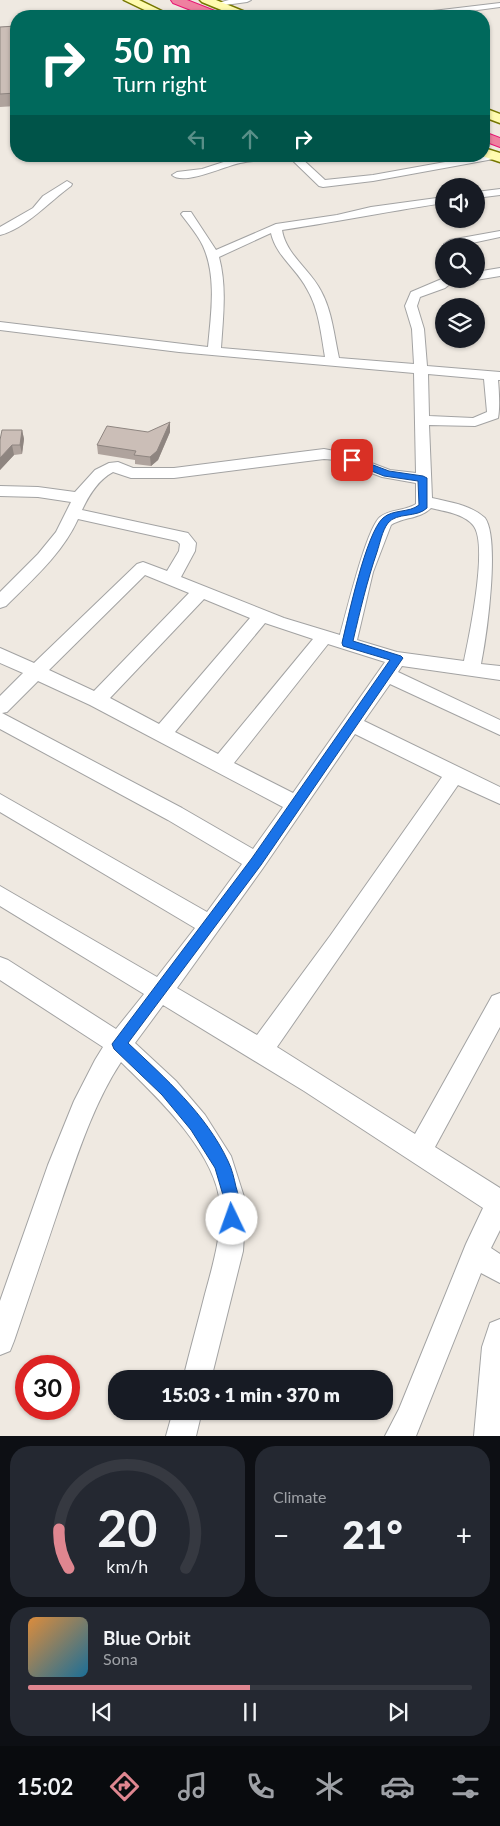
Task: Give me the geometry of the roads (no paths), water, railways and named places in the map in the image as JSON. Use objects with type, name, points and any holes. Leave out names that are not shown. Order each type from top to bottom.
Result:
[{"type":"highway","points":[[157,0],[180,10]]},
{"type":"highway","points":[[177,0],[217,10]]},
{"type":"street","points":[[130,0],[152,10]]},
{"type":"street","points":[[206,0],[217,10],[247,0]]},
{"type":"street","points":[[462,10],[500,5]]},
{"type":"street","points":[[177,175],[204,172],[233,162]]},
{"type":"street","points":[[300,162],[324,184],[373,178],[448,162]]},
{"type":"street","points":[[0,232],[37,210],[47,198],[67,184]]},
{"type":"street","points":[[485,194],[500,192]]},
{"type":"street","points":[[212,256],[276,228],[337,218],[371,210],[435,201]]},
{"type":"street","points":[[187,214],[210,248],[216,268],[217,289],[214,351]]},
{"type":"street","points":[[276,228],[276,237],[280,246],[314,290],[324,312],[333,362]]},
{"type":"street","points":[[480,238],[500,234]]},
{"type":"street","points":[[485,274],[500,272]]},
{"type":"street","points":[[347,643],[365,572],[384,522],[391,516],[420,510],[424,506],[421,370],[418,329],[412,313],[412,300],[415,295],[435,286]]},
{"type":"street","points":[[0,326],[214,351],[495,375],[495,409],[492,416],[476,422],[422,420]]},
{"type":"street","points":[[0,602],[44,558],[63,534],[79,498],[91,482],[108,468],[118,467],[131,473],[174,474],[324,454],[340,456],[387,474],[423,478]]},
{"type":"street","points":[[0,491],[38,492],[79,498]]},
{"type":"street","points":[[425,501],[463,513],[481,523],[488,537],[494,559],[483,599],[471,670]]},
{"type":"street","points":[[72,513],[182,537],[188,543],[187,551],[171,580]]},
{"type":"street","points":[[0,707],[37,674],[143,568],[262,616],[347,643],[392,666],[500,728]]},
{"type":"street","points":[[97,700],[200,592]]},
{"type":"street","points":[[162,734],[262,616]]},
{"type":"street","points":[[221,765],[325,636]]},
{"type":"street","points":[[0,655],[37,674],[97,700],[296,804]]},
{"type":"street","points":[[392,666],[500,673]]},
{"type":"street","points":[[0,1341],[64,1156],[103,1068],[256,862],[392,666]]},
{"type":"street","points":[[0,720],[175,814],[256,862]]},
{"type":"street","points":[[352,724],[500,796]]},
{"type":"street","points":[[260,1051],[456,774]]},
{"type":"street","points":[[0,802],[209,925]]},
{"type":"street","points":[[0,895],[313,1082],[500,1202],[475,1253],[410,1418],[400,1436]]},
{"type":"street","points":[[0,967],[119,1044],[167,1090],[196,1124],[222,1165],[233,1202],[230,1251],[199,1370]]},
{"type":"street","points":[[419,1151],[500,1004]]},
{"type":"street","points":[[475,1253],[500,1270]]},
{"type":"street","points":[[489,1436],[496,1347],[500,1332]]},
{"type":"street","points":[[181,1436],[185,1420]]}]
